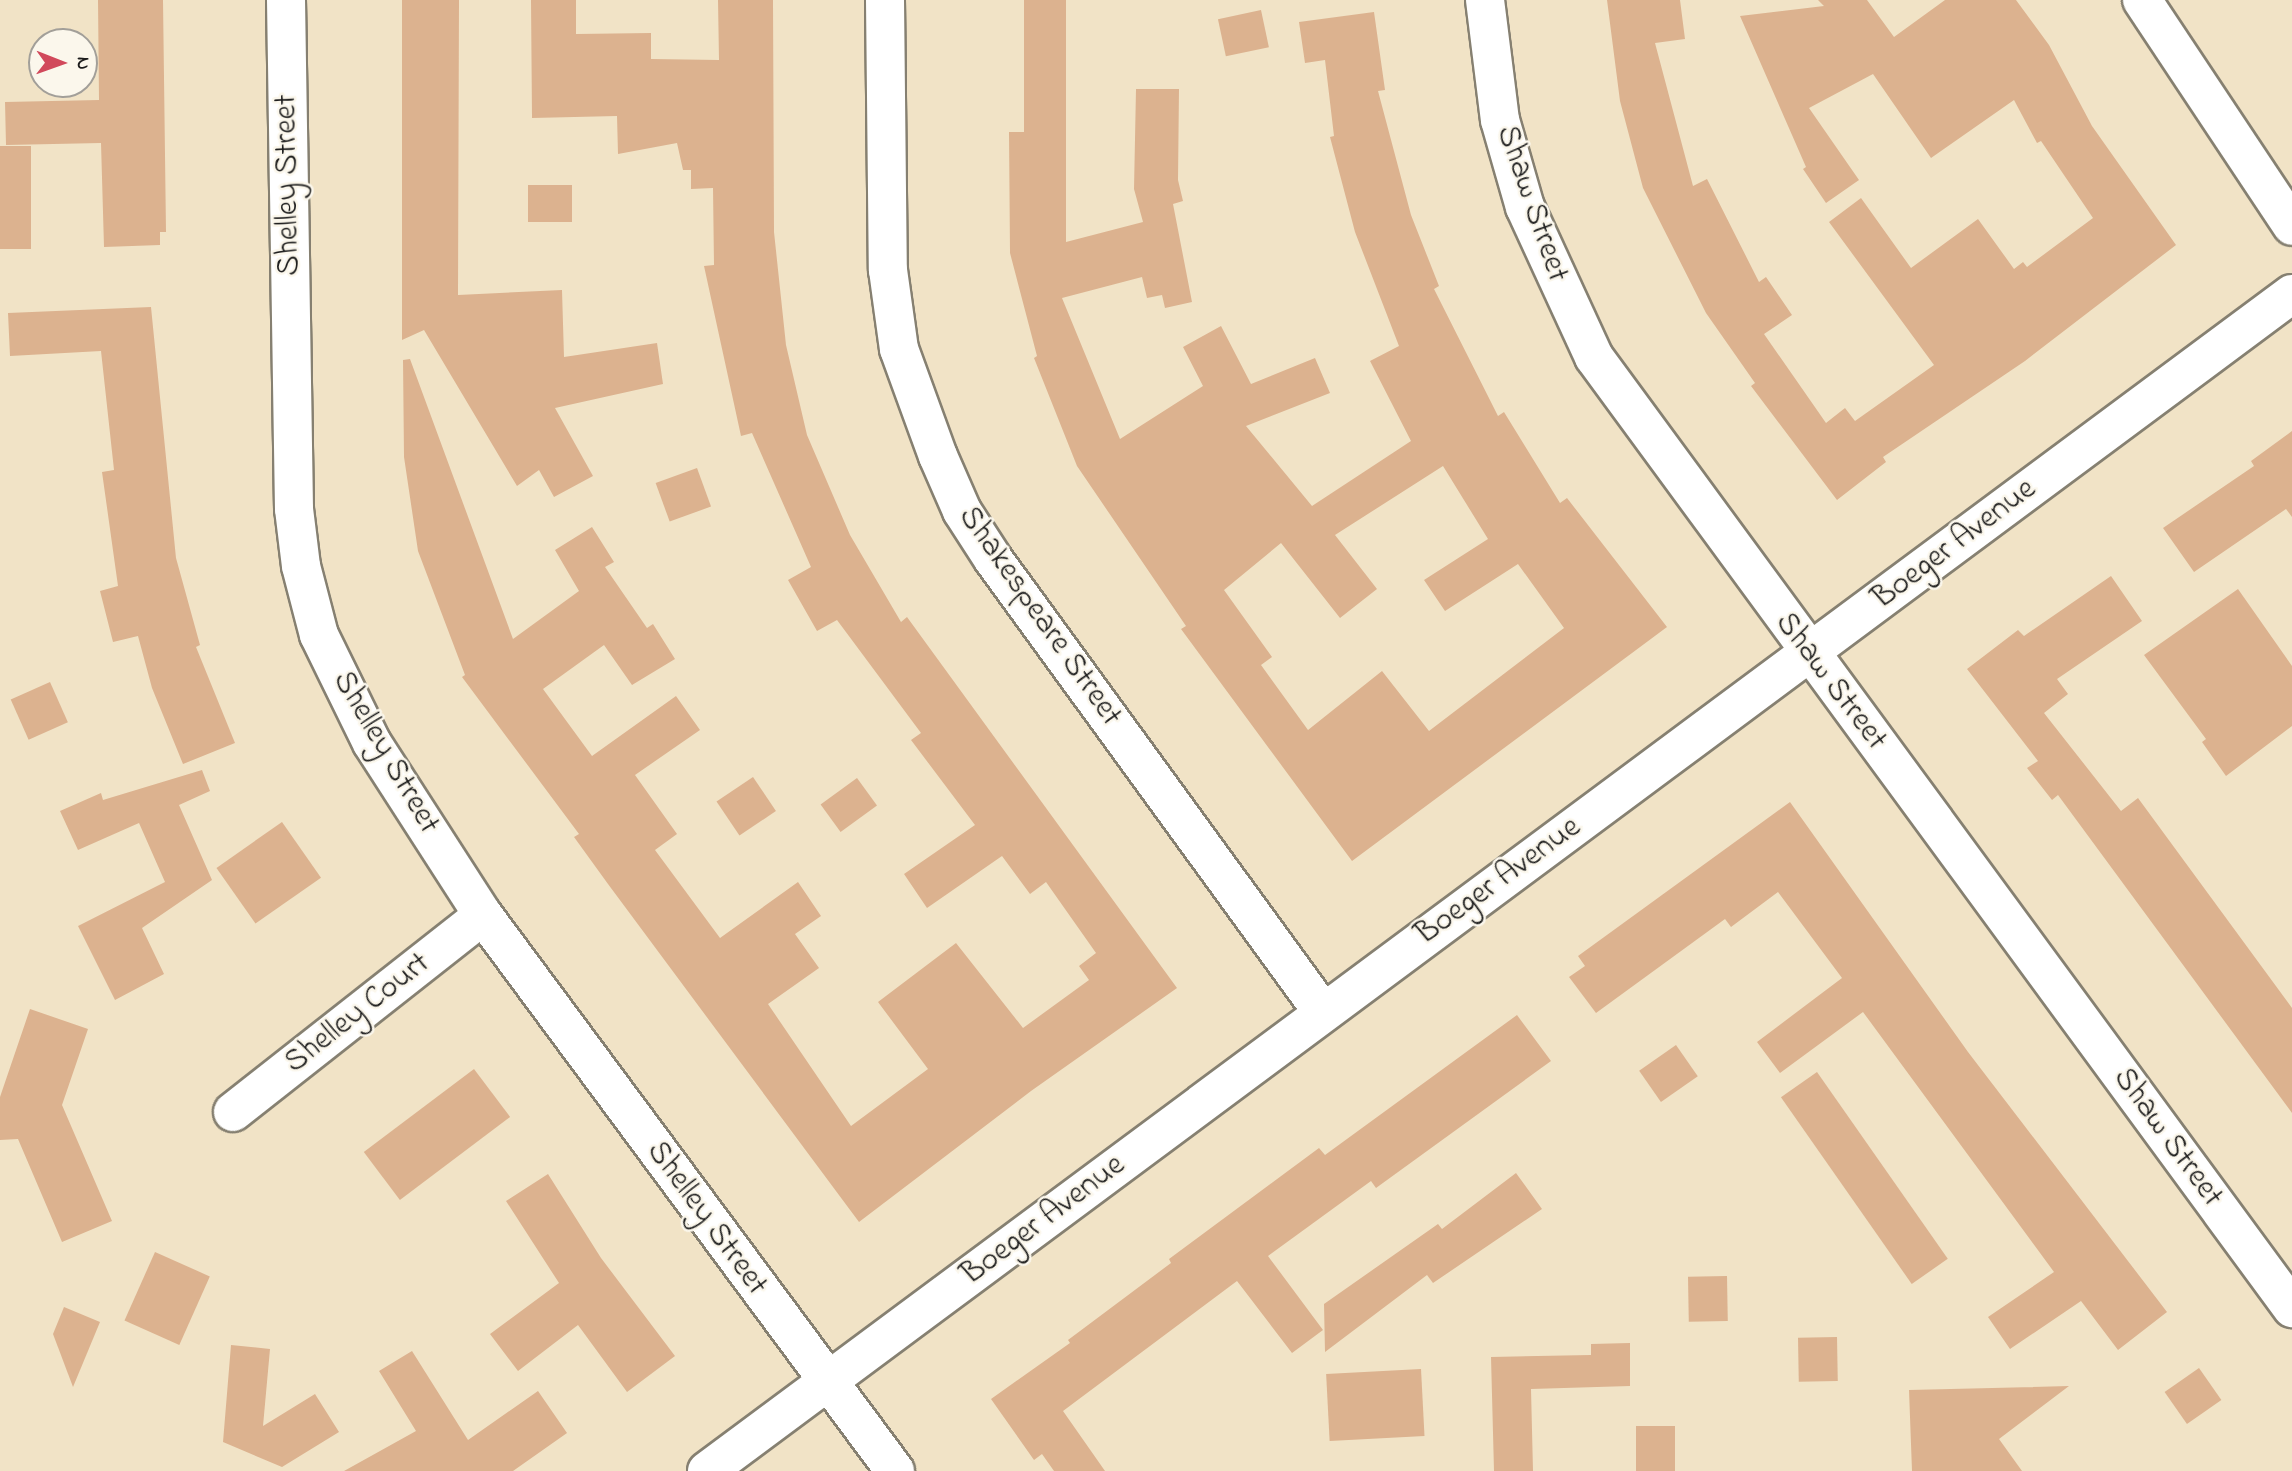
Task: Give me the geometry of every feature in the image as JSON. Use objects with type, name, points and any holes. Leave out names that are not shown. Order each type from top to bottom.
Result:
[{"type":"street","name":"Shelley Street","points":[[286,0],[294,509],[301,566],[320,635],[372,743],[483,915],[828,1385],[895,1471]]},
{"type":"street","name":"Shakespeare Street","points":[[885,0],[888,270],[899,349],[938,456],[962,510],[993,559],[1322,1011]]},
{"type":"street","name":"Shaw Street","points":[[1485,0],[1500,120],[1525,206],[1553,275],[1594,357],[1809,654],[2292,1308]]},
{"type":"street","points":[[2142,0],[2292,226]]},
{"type":"street","name":"Boeger Avenue","points":[[706,1471],[828,1385],[1322,1011],[1809,654],[2292,294]]},
{"type":"street","name":"Shelley Court","points":[[233,1112],[483,915]]},
{"type":"building","points":[[98,0],[163,0],[166,232],[160,232],[160,245],[104,247],[101,143],[6,145],[5,102],[99,100]]},
{"type":"building","points":[[402,0],[459,0],[458,295],[562,290],[564,357],[657,343],[663,384],[555,408],[593,476],[554,497],[539,470],[517,486],[424,330],[402,340]]},
{"type":"building","points":[[531,0],[576,0],[576,34],[651,33],[651,59],[719,60],[718,0],[773,0],[774,232],[786,345],[807,435],[850,535],[901,622],[907,617],[1177,988],[1031,1091],[859,1222],[608,884],[574,837],[579,834],[462,677],[465,675],[418,551],[404,457],[403,360],[410,359],[513,639],[579,591],[555,550],[592,527],[614,562],[605,567],[647,628],[653,624],[675,659],[632,685],[604,645],[543,689],[592,756],[676,696],[700,730],[635,775],[677,834],[655,850],[720,938],[798,882],[821,916],[795,934],[819,968],[768,1004],[851,1126],[928,1069],[878,1002],[956,943],[1023,1028],[1089,980],[1079,966],[1096,953],[1046,882],[1030,894],[1002,856],[927,908],[904,874],[975,825],[911,740],[921,733],[837,620],[817,631],[788,580],[811,567],[752,433],[741,436],[704,266],[714,265],[713,188],[691,189],[691,170],[683,170],[677,143],[618,154],[617,116],[532,118]]},
{"type":"building","points":[[1024,0],[1066,0],[1066,242],[1143,222],[1134,189],[1136,89],[1179,89],[1178,180],[1183,201],[1173,204],[1192,302],[1165,308],[1162,295],[1147,298],[1142,277],[1062,298],[1120,439],[1203,386],[1183,347],[1221,326],[1251,384],[1315,358],[1330,393],[1246,426],[1312,506],[1411,441],[1370,361],[1399,346],[1355,232],[1330,137],[1334,136],[1325,60],[1305,63],[1299,22],[1374,12],[1385,90],[1378,91],[1411,215],[1439,286],[1434,289],[1498,416],[1504,412],[1560,503],[1567,498],[1667,627],[1352,861],[1181,629],[1186,626],[1077,466],[1034,358],[1037,356],[1010,253],[1009,132],[1024,132]],"holes":[[[1443,466],[1488,539],[1424,580],[1445,611],[1518,564],[1564,628],[1429,731],[1382,671],[1308,730],[1261,665],[1272,657],[1224,590],[1281,543],[1340,618],[1377,589],[1335,535]]]},
{"type":"building","points":[[1607,0],[1680,0],[1685,39],[1655,43],[1693,186],[1707,179],[1759,282],[1766,277],[1792,315],[1764,334],[1826,423],[1845,408],[1855,421],[1934,365],[1829,222],[1861,198],[1911,268],[1978,219],[2014,269],[2023,262],[2027,267],[2093,218],[2041,141],[2037,143],[2014,100],[1931,158],[1873,74],[1809,108],[1859,180],[1826,203],[1803,169],[1806,167],[1740,16],[1824,6],[1818,0],[1867,0],[1894,37],[1945,0],[2016,0],[2049,45],[2092,126],[2176,245],[2025,361],[1883,457],[1886,462],[1837,500],[1751,386],[1755,383],[1706,313],[1643,188],[1620,101]]},
{"type":"building","points":[[1261,10],[1269,47],[1226,56],[1218,19]]},
{"type":"building","points":[[0,146],[31,146],[31,249],[0,249]]},
{"type":"building","points":[[528,185],[572,185],[572,222],[528,222]]},
{"type":"building","points":[[151,307],[176,558],[200,645],[196,647],[235,743],[183,764],[152,688],[138,636],[113,642],[100,591],[118,586],[102,472],[114,470],[101,351],[10,356],[8,313]]},
{"type":"building","points":[[2292,431],[2292,517],[2286,509],[2194,572],[2163,528],[2254,466],[2251,461]]},
{"type":"building","points":[[697,468],[711,507],[670,522],[656,483]]},
{"type":"building","points":[[2111,576],[2142,621],[2057,679],[2068,694],[2044,713],[2121,811],[2138,798],[2292,1008],[2292,1113],[2058,795],[2052,800],[2027,768],[2038,761],[1967,669],[2018,630],[2024,636]]},
{"type":"building","points":[[2238,589],[2292,666],[2292,726],[2226,776],[2202,742],[2206,739],[2144,655]]},
{"type":"building","points":[[50,682],[68,722],[29,740],[11,699]]},
{"type":"building","points":[[202,770],[210,791],[179,805],[212,880],[142,928],[164,974],[115,1000],[78,926],[165,882],[139,823],[78,850],[60,811],[101,793],[103,800]]},
{"type":"building","points":[[753,777],[776,811],[739,836],[717,802]]},
{"type":"building","points":[[857,778],[877,806],[841,832],[821,804]]},
{"type":"building","points":[[1790,802],[1968,1052],[2167,1312],[2118,1350],[2081,1301],[2010,1349],[1988,1317],[2054,1272],[1863,1012],[1780,1073],[1757,1042],[1842,978],[1778,892],[1731,927],[1725,919],[1596,1013],[1569,977],[1585,966],[1578,956]]},
{"type":"building","points":[[282,822],[321,878],[255,924],[216,868]]},
{"type":"building","points":[[30,1009],[88,1029],[62,1105],[112,1221],[62,1242],[18,1139],[0,1140],[0,1097]]},
{"type":"building","points":[[1517,1015],[1551,1061],[1376,1188],[1371,1181],[1268,1256],[1323,1330],[1292,1353],[1237,1281],[1063,1411],[1105,1471],[1054,1471],[1042,1454],[1034,1460],[991,1399],[1070,1343],[1068,1340],[1171,1263],[1169,1259],[1319,1148],[1325,1155]]},
{"type":"building","points":[[1676,1045],[1698,1076],[1661,1102],[1639,1071]]},
{"type":"building","points":[[474,1069],[510,1117],[400,1200],[364,1152]]},
{"type":"building","points":[[1817,1072],[1948,1259],[1912,1284],[1781,1097]]},
{"type":"building","points":[[1516,1173],[1542,1209],[1433,1283],[1427,1275],[1325,1352],[1324,1304],[1438,1224],[1442,1229]]},
{"type":"building","points":[[548,1174],[601,1258],[675,1356],[627,1392],[578,1325],[518,1371],[490,1334],[559,1283],[506,1201]]},
{"type":"building","points":[[155,1252],[210,1276],[179,1345],[124,1321]]},
{"type":"building","points":[[1727,1276],[1728,1321],[1689,1322],[1688,1277]]},
{"type":"building","points":[[64,1307],[100,1322],[73,1387],[53,1334]]},
{"type":"building","points":[[1837,1337],[1838,1381],[1799,1382],[1798,1338]]},
{"type":"building","points":[[1630,1343],[1630,1386],[1531,1389],[1533,1471],[1494,1471],[1491,1357],[1591,1355],[1591,1344]]},
{"type":"building","points":[[231,1345],[270,1349],[263,1426],[315,1394],[339,1432],[282,1467],[223,1442]]},
{"type":"building","points":[[412,1351],[468,1440],[538,1391],[567,1433],[513,1471],[344,1471],[416,1431],[379,1371]]},
{"type":"building","points":[[2199,1368],[2221,1400],[2187,1424],[2165,1392]]},
{"type":"building","points":[[1421,1369],[1425,1436],[1330,1441],[1326,1374]]},
{"type":"building","points":[[2069,1386],[1999,1439],[2022,1471],[1912,1471],[1909,1390]]},
{"type":"building","points":[[1636,1426],[1675,1426],[1675,1471],[1636,1471]]}]
